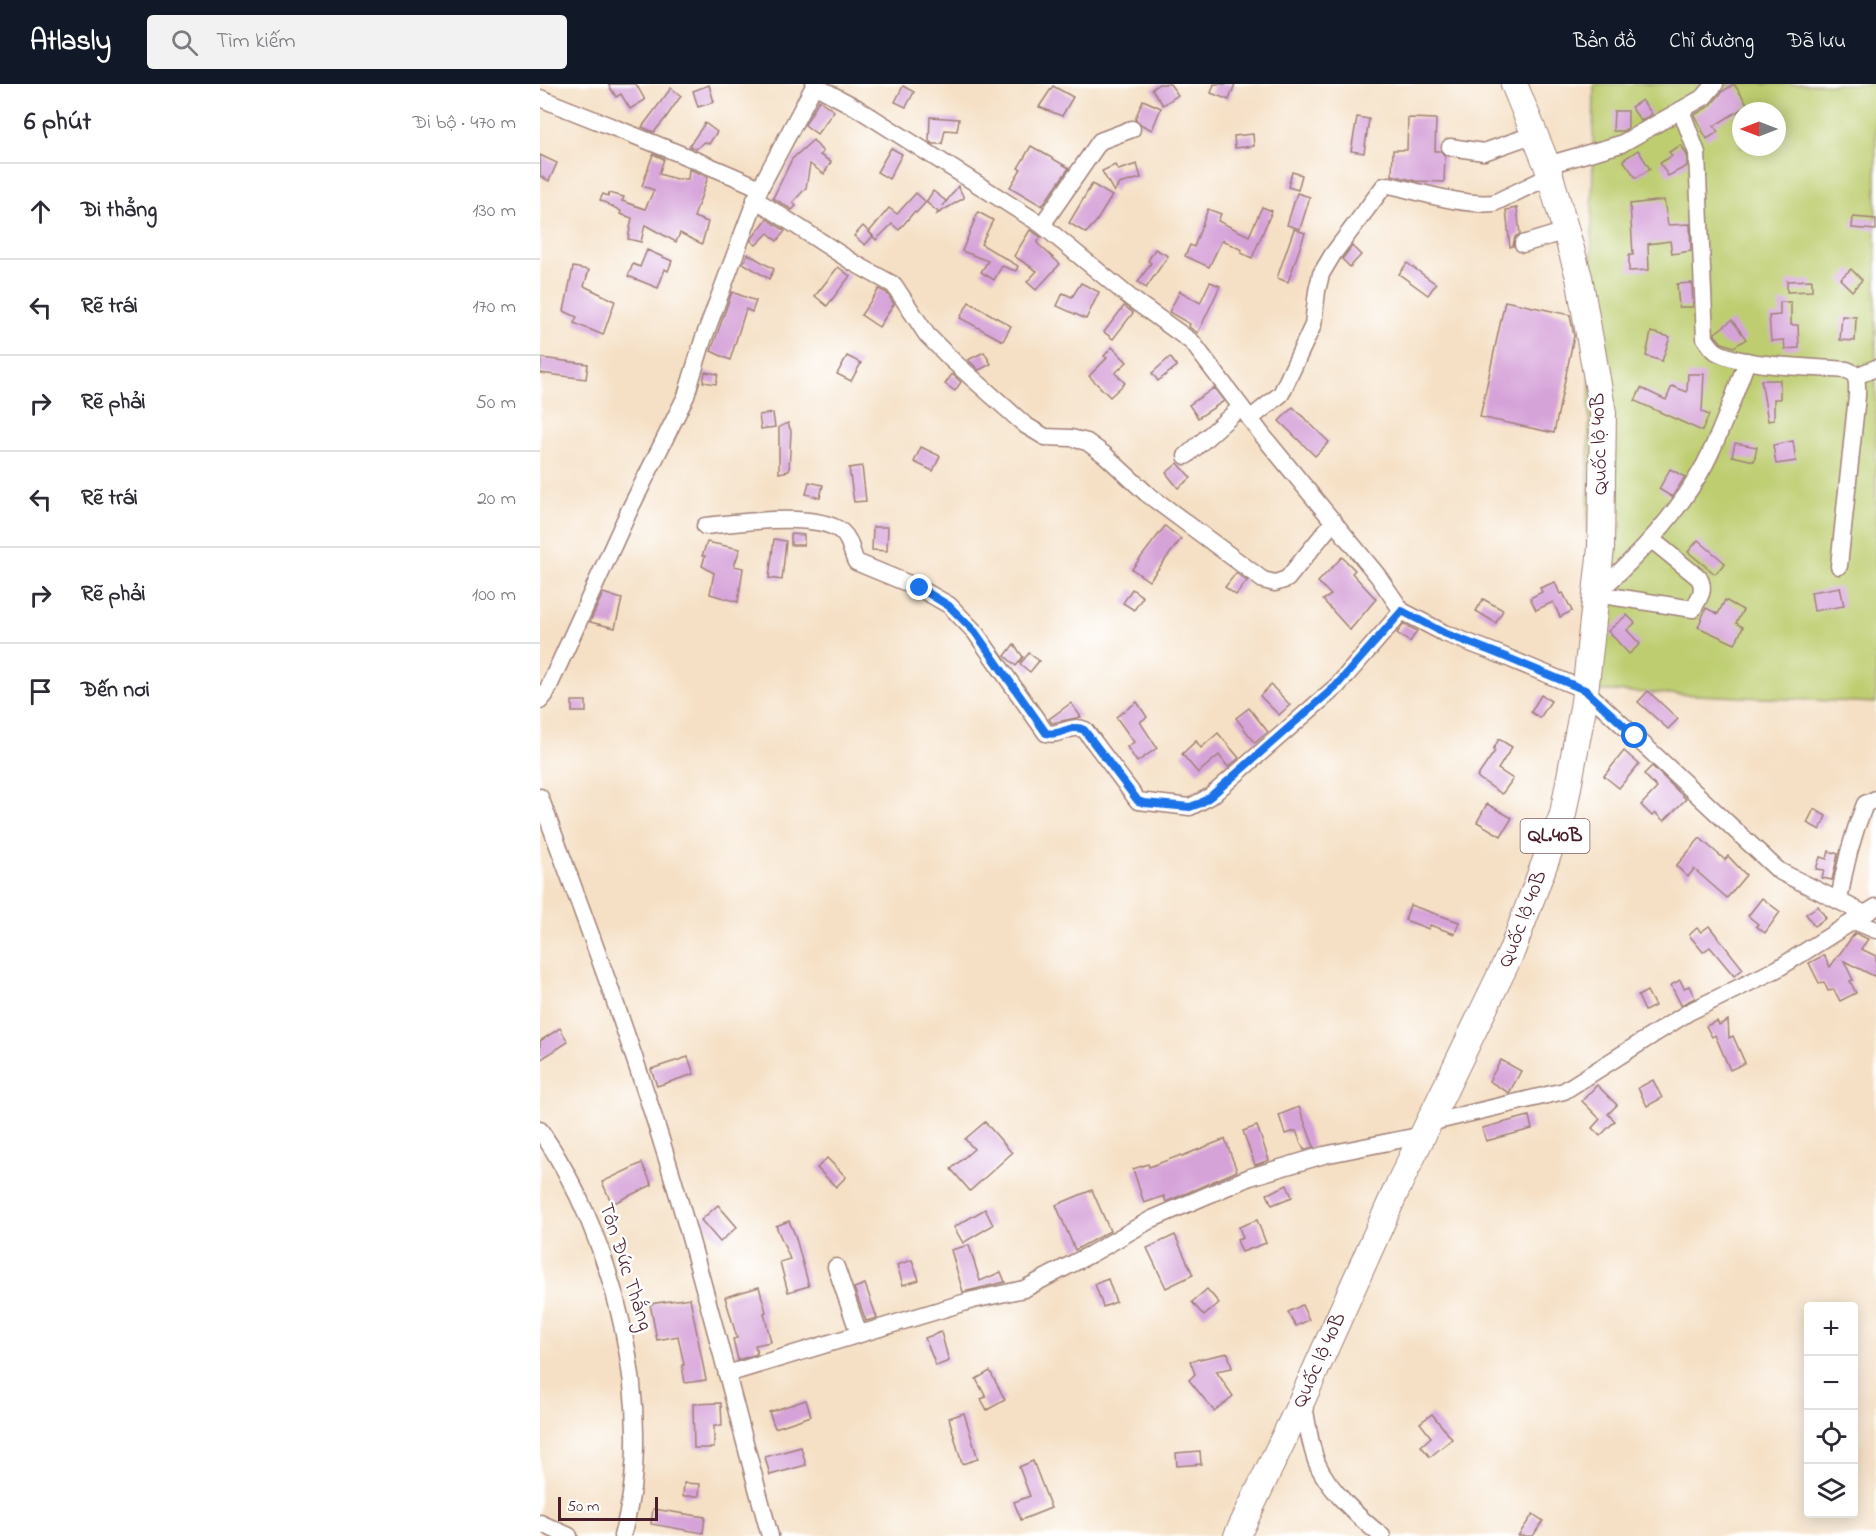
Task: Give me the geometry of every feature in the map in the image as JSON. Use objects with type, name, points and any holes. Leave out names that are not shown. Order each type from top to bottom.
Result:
[{"type":"highway","name":"Quốc lộ 40B","points":[[1237,1536],[1510,953],[1563,814],[1585,690],[1601,549],[1603,413],[1579,277],[1549,170],[1514,84]]},
{"type":"street","points":[[1186,456],[1245,413],[1281,394],[1313,324],[1321,274],[1332,254],[1384,186],[1389,185],[1446,198],[1486,204],[1494,203],[1549,170],[1621,144],[1704,97],[1715,84]]},
{"type":"street","points":[[540,701],[545,695],[629,511],[686,396],[703,340],[758,193],[814,85],[876,120],[1042,225],[1132,299],[1192,342],[1245,413],[1378,576],[1402,611],[1444,633],[1585,690],[1779,870],[1865,914],[1876,930]]},
{"type":"street","points":[[540,98],[617,130],[684,154],[758,193],[854,263],[894,285],[927,335],[1025,425],[1045,437],[1071,438],[1087,442],[1105,454],[1146,493],[1263,580],[1275,584],[1287,579],[1334,521]]},
{"type":"street","points":[[1680,110],[1697,153],[1705,338],[1710,347],[1717,352],[1747,361],[1847,370],[1856,376],[1857,396],[1839,566]]},
{"type":"street","points":[[1042,225],[1100,141],[1132,129]]},
{"type":"street","points":[[1450,147],[1484,152],[1535,134]]},
{"type":"street","points":[[1523,244],[1566,231]]},
{"type":"street","points":[[1596,594],[1626,568],[1652,540],[1704,465],[1721,431],[1747,361]]},
{"type":"street","points":[[1856,376],[1876,368]]},
{"type":"street","points":[[705,526],[789,520],[826,524],[837,528],[849,540],[855,562],[920,588],[949,606],[975,632],[1046,733],[1052,735],[1074,727],[1081,727],[1133,796],[1144,803],[1190,807],[1211,796],[1336,686],[1402,611]]},
{"type":"street","points":[[1596,594],[1693,609],[1702,592],[1703,586],[1699,578],[1652,540]]},
{"type":"street","points":[[540,797],[594,943],[666,1154],[706,1291],[770,1536]]},
{"type":"street","points":[[1839,901],[1845,864],[1854,831],[1865,804],[1876,799]]},
{"type":"street","points":[[727,1374],[973,1300],[1023,1289],[1152,1219],[1250,1177],[1564,1091],[1689,1012],[1777,969],[1865,914]]},
{"type":"street","name":"Tôn Đức Thắng","points":[[540,1130],[573,1182],[619,1307],[631,1380],[634,1446],[630,1497],[622,1536]]},
{"type":"street","points":[[836,1267],[859,1334]]},
{"type":"street","points":[[1303,1398],[1317,1463],[1326,1478],[1354,1512],[1382,1536]]},
{"type":"street","points":[[540,1523],[568,1536]]},
{"type":"green space","points":[[1594,84],[1876,84],[1876,703],[1585,690]]},
{"type":"building","points":[[608,84],[636,84],[645,100],[630,109],[621,94],[616,97]]},
{"type":"building","points":[[1159,84],[1170,84],[1178,95],[1163,105],[1152,89]]},
{"type":"building","points":[[1214,84],[1235,84],[1229,100],[1211,93]]},
{"type":"building","points":[[1734,84],[1746,102],[1732,102],[1732,115],[1714,126],[1718,132],[1707,139],[1694,115],[1710,106],[1723,91]]},
{"type":"building","points":[[709,85],[714,102],[698,107],[693,91]]},
{"type":"building","points":[[903,86],[914,92],[906,107],[895,102]]},
{"type":"building","points":[[1053,86],[1073,97],[1062,116],[1039,107]]},
{"type":"building","points":[[671,88],[681,96],[665,119],[654,132],[642,127]]},
{"type":"building","points":[[819,100],[834,111],[817,134],[805,125]]},
{"type":"building","points":[[1143,100],[1161,108],[1152,130],[1135,119]]},
{"type":"building","points":[[1642,100],[1652,114],[1641,121],[1631,107]]},
{"type":"building","points":[[1614,111],[1628,111],[1628,128],[1623,131],[1613,131]]},
{"type":"building","points":[[930,117],[959,119],[957,131],[945,130],[942,144],[933,144],[929,141]]},
{"type":"building","points":[[1357,117],[1369,119],[1364,153],[1351,151]]},
{"type":"building","points":[[1408,118],[1436,119],[1435,151],[1441,151],[1445,156],[1444,182],[1416,181],[1392,175],[1393,150],[1407,150]]},
{"type":"building","points":[[705,123],[717,132],[709,144],[705,142],[696,149],[689,146]]},
{"type":"building","points":[[1253,134],[1254,146],[1235,148],[1234,136]]},
{"type":"building","points":[[813,140],[823,152],[820,155],[831,162],[824,174],[810,164],[806,188],[793,202],[796,206],[792,210],[773,198],[792,159]]},
{"type":"building","points":[[1681,145],[1687,155],[1687,166],[1668,176],[1660,163],[1672,156],[1669,152]]},
{"type":"building","points":[[1031,146],[1069,168],[1042,206],[1010,187]]},
{"type":"building","points":[[891,148],[902,154],[889,179],[877,172]]},
{"type":"building","points":[[1638,150],[1650,169],[1636,178],[1623,160]]},
{"type":"building","points":[[653,154],[664,159],[659,174],[676,179],[688,179],[689,169],[708,177],[694,217],[708,222],[702,244],[680,233],[676,242],[645,225],[641,242],[628,239],[632,218],[620,214],[621,211],[600,200],[603,194],[608,196],[609,193],[624,197],[622,201],[645,209],[654,190],[642,186]]},
{"type":"building","points":[[540,155],[557,163],[549,181],[540,176]]},
{"type":"building","points":[[1137,164],[1141,178],[1119,184],[1114,192],[1102,171],[1115,165],[1118,170]]},
{"type":"building","points":[[1292,172],[1302,175],[1298,190],[1288,187]]},
{"type":"building","points":[[1092,184],[1112,196],[1096,222],[1086,233],[1069,223]]},
{"type":"building","points":[[958,186],[964,198],[937,214],[938,212],[926,202],[933,191],[946,201],[943,206]]},
{"type":"building","points":[[916,193],[926,202],[899,230],[892,224],[876,240],[869,232],[889,208],[897,214]]},
{"type":"building","points":[[1297,193],[1310,197],[1300,229],[1287,225]]},
{"type":"building","points":[[1664,200],[1668,225],[1690,224],[1691,251],[1672,254],[1670,241],[1648,244],[1649,270],[1629,271],[1629,255],[1633,255],[1630,204]]},
{"type":"building","points":[[1262,207],[1272,211],[1252,258],[1222,240],[1209,267],[1185,256],[1190,245],[1194,247],[1208,209],[1221,214],[1218,221],[1249,236]]},
{"type":"building","points":[[1517,208],[1520,234],[1515,237],[1513,246],[1510,247],[1506,210]]},
{"type":"building","points":[[978,212],[993,220],[981,244],[1018,266],[1016,271],[1002,266],[994,280],[981,272],[988,261],[962,251]]},
{"type":"building","points":[[1853,217],[1876,219],[1876,230],[1852,228]]},
{"type":"building","points":[[767,219],[785,231],[777,241],[768,233],[756,245],[751,241]]},
{"type":"building","points":[[863,226],[873,236],[865,245],[854,236]]},
{"type":"building","points":[[1294,229],[1305,233],[1288,282],[1277,278]]},
{"type":"building","points":[[1030,230],[1041,237],[1037,243],[1060,264],[1036,290],[1027,282],[1037,271],[1014,256]]},
{"type":"building","points":[[1352,246],[1361,255],[1350,267],[1342,259]]},
{"type":"building","points":[[1155,249],[1168,256],[1146,288],[1138,282],[1151,263],[1148,261]]},
{"type":"building","points":[[647,250],[672,261],[668,271],[665,269],[658,288],[628,276],[633,264],[640,267]]},
{"type":"building","points":[[748,254],[774,269],[769,279],[743,263]]},
{"type":"building","points":[[1407,263],[1436,284],[1428,295],[1399,274]]},
{"type":"building","points":[[573,267],[589,270],[584,286],[615,301],[603,335],[574,323],[577,317],[564,311]]},
{"type":"building","points":[[838,267],[850,276],[827,306],[815,296]]},
{"type":"building","points":[[1851,269],[1862,280],[1852,291],[1840,279]]},
{"type":"building","points":[[1812,280],[1812,291],[1787,292],[1787,281]]},
{"type":"building","points":[[1210,282],[1220,286],[1198,333],[1189,327],[1190,324],[1169,312],[1180,291],[1200,303]]},
{"type":"building","points":[[1081,283],[1099,292],[1086,319],[1057,306],[1063,293],[1072,297]]},
{"type":"building","points":[[1692,283],[1693,307],[1679,307],[1677,284]]},
{"type":"building","points":[[879,289],[887,293],[894,304],[879,327],[861,315]]},
{"type":"building","points":[[732,292],[756,301],[752,312],[746,309],[730,360],[711,351]]},
{"type":"building","points":[[1505,301],[1570,315],[1574,336],[1554,433],[1480,417]]},
{"type":"building","points":[[969,302],[1011,326],[1003,341],[960,318]]},
{"type":"building","points":[[1780,302],[1791,302],[1791,325],[1798,325],[1799,348],[1785,349],[1784,340],[1771,341],[1769,316],[1780,315]]},
{"type":"building","points":[[1124,306],[1133,313],[1113,339],[1104,332]]},
{"type":"building","points":[[1842,316],[1856,317],[1855,341],[1840,340]]},
{"type":"building","points":[[1732,320],[1746,339],[1734,347],[1722,343],[1715,335]]},
{"type":"building","points":[[1651,332],[1670,337],[1662,361],[1646,356]]},
{"type":"building","points":[[1112,347],[1127,362],[1115,373],[1125,383],[1110,397],[1089,376],[1107,358],[1104,356]]},
{"type":"building","points":[[984,352],[991,364],[979,370],[968,360]]},
{"type":"building","points":[[847,356],[861,363],[851,381],[837,374]]},
{"type":"building","points":[[1170,357],[1177,366],[1158,381],[1152,373]]},
{"type":"building","points":[[541,358],[588,364],[586,379],[540,373]]},
{"type":"building","points":[[705,372],[718,374],[716,384],[703,382]]},
{"type":"building","points":[[952,374],[961,382],[955,391],[945,384]]},
{"type":"building","points":[[1688,374],[1704,374],[1702,412],[1709,415],[1702,431],[1635,401],[1641,388],[1666,400],[1672,386],[1687,392]]},
{"type":"building","points":[[1761,380],[1780,380],[1780,399],[1774,399],[1774,420],[1768,421]]},
{"type":"building","points":[[1214,388],[1224,401],[1198,418],[1189,405]]},
{"type":"building","points":[[1293,407],[1329,442],[1315,456],[1279,421]]},
{"type":"building","points":[[773,413],[775,427],[761,429],[759,415]]},
{"type":"building","points":[[788,423],[791,431],[789,471],[779,473],[779,427]]},
{"type":"building","points":[[1793,441],[1796,461],[1776,464],[1773,445]]},
{"type":"building","points":[[1735,443],[1757,447],[1754,461],[1732,456]]},
{"type":"building","points":[[921,447],[940,456],[933,471],[914,462]]},
{"type":"building","points":[[1178,463],[1191,478],[1178,488],[1166,473]]},
{"type":"building","points":[[862,466],[866,501],[854,502],[849,468]]},
{"type":"building","points":[[1670,469],[1685,477],[1672,497],[1659,489]]},
{"type":"building","points":[[809,482],[823,485],[820,498],[806,494]]},
{"type":"building","points":[[1165,526],[1181,539],[1149,581],[1132,569]]},
{"type":"building","points":[[873,527],[888,527],[887,551],[872,550]]},
{"type":"building","points":[[791,534],[804,535],[804,545],[791,545]]},
{"type":"building","points":[[774,539],[786,541],[782,580],[769,578]]},
{"type":"building","points":[[1698,540],[1725,563],[1715,574],[1688,552]]},
{"type":"building","points":[[707,542],[740,549],[734,566],[743,568],[738,602],[710,594],[714,573],[702,566],[705,556],[702,556]]},
{"type":"building","points":[[1342,557],[1355,570],[1352,573],[1376,599],[1350,630],[1323,600],[1331,595],[1318,582]]},
{"type":"building","points":[[1236,573],[1247,581],[1236,595],[1225,587]]},
{"type":"building","points":[[1555,582],[1572,611],[1560,617],[1553,602],[1536,610],[1530,598],[1542,592],[1540,588]]},
{"type":"building","points":[[1840,587],[1844,606],[1814,611],[1811,592]]},
{"type":"building","points":[[1132,589],[1143,597],[1134,610],[1123,603]]},
{"type":"building","points":[[603,593],[622,599],[615,628],[590,622]]},
{"type":"building","points":[[1483,599],[1503,610],[1496,623],[1476,611]]},
{"type":"building","points":[[1725,600],[1743,610],[1736,623],[1743,627],[1735,644],[1698,627],[1706,608],[1718,614]]},
{"type":"building","points":[[1627,615],[1635,623],[1627,630],[1640,644],[1629,654],[1608,631]]},
{"type":"building","points":[[1404,624],[1417,631],[1410,642],[1397,633]]},
{"type":"building","points":[[1014,644],[1023,657],[1016,666],[1005,656]]},
{"type":"building","points":[[1029,653],[1039,661],[1030,672],[1020,664]]},
{"type":"building","points":[[1271,685],[1290,705],[1279,715],[1260,696]]},
{"type":"building","points":[[1648,691],[1678,719],[1668,729],[1638,702]]},
{"type":"building","points":[[1541,695],[1551,701],[1540,718],[1531,712]]},
{"type":"building","points":[[572,701],[586,701],[586,712],[572,712]]},
{"type":"building","points":[[1137,702],[1147,717],[1140,722],[1157,748],[1137,762],[1127,747],[1134,742],[1116,717]]},
{"type":"building","points":[[1071,703],[1081,717],[1052,723],[1049,719]]},
{"type":"building","points":[[1249,708],[1268,732],[1255,743],[1236,718]]},
{"type":"building","points":[[1218,733],[1239,758],[1228,767],[1219,755],[1198,773],[1182,754],[1196,741],[1201,748]]},
{"type":"building","points":[[1499,739],[1512,747],[1498,769],[1513,779],[1502,794],[1477,777],[1495,751],[1493,750]]},
{"type":"building","points":[[1624,751],[1639,764],[1619,788],[1604,776]]},
{"type":"building","points":[[1652,766],[1686,799],[1664,821],[1655,813],[1652,816],[1641,805],[1657,788],[1644,774]]},
{"type":"building","points":[[1487,804],[1512,818],[1501,836],[1477,822]]},
{"type":"building","points":[[1814,809],[1826,816],[1820,830],[1807,823]]},
{"type":"building","points":[[1700,838],[1725,860],[1728,856],[1746,875],[1727,898],[1694,869],[1688,877],[1676,866]]},
{"type":"building","points":[[1829,851],[1838,854],[1832,880],[1822,878],[1824,870],[1816,869],[1820,857],[1827,859]]},
{"type":"building","points":[[1762,898],[1780,912],[1765,933],[1748,916]]},
{"type":"building","points":[[1410,905],[1459,922],[1455,934],[1430,925],[1429,929],[1405,920]]},
{"type":"building","points":[[1818,906],[1826,918],[1814,926],[1806,914]]},
{"type":"building","points":[[1709,926],[1743,969],[1734,976],[1710,947],[1703,952],[1689,935],[1697,928],[1701,932]]},
{"type":"building","points":[[1855,933],[1868,939],[1861,949],[1876,956],[1876,977],[1844,961],[1856,993],[1840,1001],[1834,990],[1828,991],[1824,982],[1819,983],[1809,963],[1824,955],[1830,967]]},
{"type":"building","points":[[1680,980],[1684,988],[1689,986],[1695,998],[1681,1005],[1671,985]]},
{"type":"building","points":[[1647,991],[1655,1006],[1645,1011],[1638,996]]},
{"type":"building","points":[[1728,1020],[1729,1038],[1733,1036],[1745,1063],[1730,1070],[1715,1035],[1712,1037],[1706,1026],[1717,1021],[1719,1025]]},
{"type":"building","points":[[560,1028],[568,1042],[540,1060],[540,1041]]},
{"type":"building","points":[[688,1057],[694,1074],[657,1086],[651,1069]]},
{"type":"building","points":[[1501,1060],[1521,1071],[1509,1093],[1489,1081]]},
{"type":"building","points":[[1653,1080],[1662,1098],[1647,1106],[1638,1088]]},
{"type":"building","points":[[1597,1085],[1617,1105],[1608,1114],[1615,1121],[1600,1136],[1592,1128],[1600,1119],[1582,1101]]},
{"type":"building","points":[[1299,1107],[1314,1147],[1304,1150],[1296,1131],[1285,1134],[1279,1115]]},
{"type":"building","points":[[1529,1116],[1532,1129],[1486,1141],[1482,1128]]},
{"type":"building","points":[[985,1122],[1012,1153],[970,1191],[951,1169],[974,1149],[965,1139]]},
{"type":"building","points":[[1257,1126],[1269,1160],[1255,1165],[1243,1131]]},
{"type":"building","points":[[1225,1139],[1237,1171],[1166,1202],[1164,1196],[1144,1203],[1133,1169],[1148,1164],[1149,1167]]},
{"type":"building","points":[[827,1158],[846,1177],[836,1187],[817,1168]]},
{"type":"building","points":[[642,1163],[652,1185],[612,1204],[602,1182]]},
{"type":"building","points":[[1287,1185],[1292,1197],[1272,1205],[1267,1194]]},
{"type":"building","points":[[1092,1190],[1110,1231],[1075,1250],[1056,1205]]},
{"type":"building","points":[[718,1205],[737,1227],[720,1242],[701,1220]]},
{"type":"building","points":[[985,1209],[993,1225],[963,1243],[954,1227]]},
{"type":"building","points":[[1257,1220],[1266,1243],[1242,1252],[1237,1240],[1243,1238],[1239,1227]]},
{"type":"building","points":[[789,1221],[809,1286],[788,1292],[780,1262],[790,1259],[776,1226]]},
{"type":"building","points":[[1175,1235],[1193,1275],[1166,1288],[1147,1248]]},
{"type":"building","points":[[969,1245],[980,1281],[1001,1272],[1005,1282],[963,1292],[951,1250]]},
{"type":"building","points":[[912,1260],[919,1280],[903,1285],[897,1265]]},
{"type":"building","points":[[1108,1279],[1116,1302],[1103,1307],[1095,1284]]},
{"type":"building","points":[[865,1284],[877,1318],[866,1321],[854,1288]]},
{"type":"building","points":[[759,1287],[771,1342],[755,1345],[757,1354],[738,1360],[733,1339],[737,1338],[725,1297]]},
{"type":"building","points":[[1207,1289],[1219,1303],[1204,1316],[1192,1302]]},
{"type":"building","points":[[690,1298],[706,1380],[685,1383],[678,1336],[657,1340],[650,1304]]},
{"type":"building","points":[[1302,1305],[1309,1320],[1296,1326],[1288,1312]]},
{"type":"building","points":[[941,1332],[949,1361],[936,1366],[925,1338]]},
{"type":"building","points":[[1228,1353],[1232,1368],[1216,1371],[1233,1396],[1214,1411],[1189,1380],[1195,1374],[1190,1361]]},
{"type":"building","points":[[990,1371],[1005,1400],[987,1410],[981,1399],[986,1397],[976,1379]]},
{"type":"building","points":[[806,1400],[811,1416],[775,1428],[769,1412]]},
{"type":"building","points":[[721,1403],[722,1426],[714,1426],[714,1448],[694,1448],[693,1404]]},
{"type":"building","points":[[964,1413],[978,1459],[962,1464],[949,1418]]},
{"type":"building","points":[[1432,1414],[1452,1439],[1430,1457],[1421,1446],[1431,1437],[1420,1423]]},
{"type":"building","points":[[801,1447],[806,1465],[770,1475],[765,1457]]},
{"type":"building","points":[[1200,1451],[1201,1464],[1177,1466],[1176,1453]]},
{"type":"building","points":[[1033,1461],[1051,1508],[1021,1520],[1014,1502],[1030,1496],[1019,1467]]},
{"type":"building","points":[[684,1483],[700,1484],[699,1496],[683,1496]]},
{"type":"building","points":[[653,1509],[705,1517],[703,1533],[651,1524]]},
{"type":"building","points":[[1533,1514],[1543,1521],[1533,1536],[1518,1536]]},
{"type":"route","points":[[920,588],[949,606],[975,632],[1046,733],[1052,735],[1074,727],[1081,727],[1133,796],[1144,803],[1190,807],[1196,806],[1211,796],[1336,686],[1402,611],[1444,633],[1585,690],[1635,736]]}]
